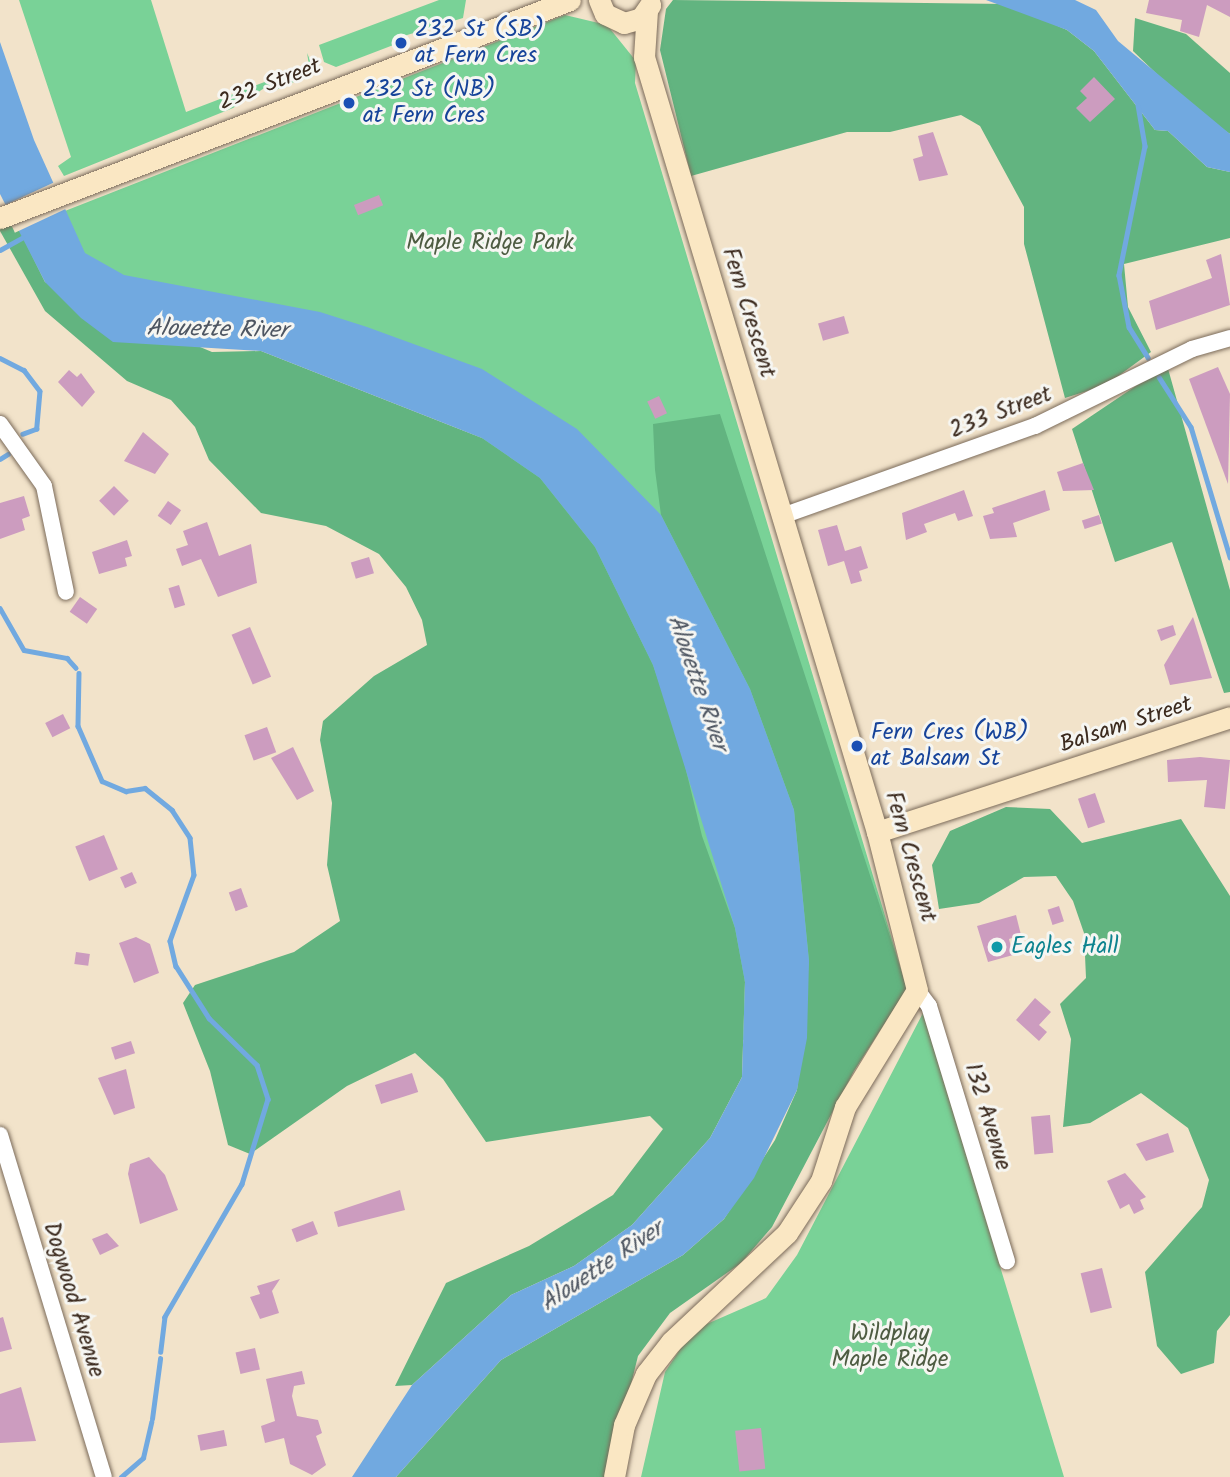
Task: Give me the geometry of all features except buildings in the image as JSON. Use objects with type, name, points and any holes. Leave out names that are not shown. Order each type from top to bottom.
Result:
[{"type":"street","name":"232 Street","points":[[0,218],[565,2],[606,12]]},
{"type":"street","points":[[606,12],[633,22],[650,6]]},
{"type":"street","name":"Fern Crescent","points":[[650,6],[644,57],[877,832],[918,990]]},
{"type":"street","name":"Fern Crescent","points":[[606,12],[644,57]]},
{"type":"street","name":"233 Street","points":[[782,516],[1035,426],[1192,349],[1230,338]]},
{"type":"street","points":[[0,424],[44,485],[66,592]]},
{"type":"street","name":"Balsam Street","points":[[877,832],[1230,717]]},
{"type":"street","points":[[614,1477],[624,1425],[646,1374],[671,1342],[787,1233],[821,1181],[845,1107],[918,990]]},
{"type":"street","name":"132 Avenue","points":[[918,990],[929,1006],[1007,1261]]},
{"type":"street","name":"Dogwood Avenue","points":[[0,1135],[104,1477]]},
{"type":"green space","points":[[19,0],[151,0],[186,112],[309,65],[307,53],[311,62],[310,75],[276,90],[266,87],[233,108],[64,176],[58,166],[71,157]]},
{"type":"green space","points":[[439,0],[466,0],[463,18],[394,39],[396,44],[336,67],[324,62],[319,45]]},
{"type":"green space","points":[[673,0],[1007,4],[1067,30],[1094,51],[1155,130],[1168,131],[1207,167],[1230,172],[1230,238],[1124,264],[1128,307],[1151,352],[1106,385],[1065,398],[1024,244],[1024,207],[980,126],[961,115],[890,132],[847,132],[691,176],[660,50],[666,9]]},
{"type":"green space","name":"Maple Ridge Park","points":[[565,15],[607,25],[636,61],[635,83],[907,989],[743,1040],[745,982],[482,438],[26,246],[19,229]]},
{"type":"green space","points":[[1135,18],[1186,34],[1230,73],[1230,134],[1195,111],[1133,51]]},
{"type":"green space","points":[[12,215],[45,282],[212,352],[261,351],[482,438],[540,478],[595,547],[653,665],[678,737],[702,836],[735,928],[745,982],[742,1077],[710,1138],[632,1225],[574,1266],[511,1295],[412,1385],[395,1386],[446,1283],[529,1246],[613,1195],[663,1129],[650,1116],[486,1142],[443,1079],[415,1053],[347,1086],[250,1154],[228,1145],[210,1071],[183,1003],[195,985],[294,952],[340,921],[327,865],[332,803],[320,740],[323,721],[374,676],[427,645],[422,620],[406,587],[379,554],[326,526],[261,513],[209,460],[195,427],[171,400],[127,381],[45,311],[0,231],[0,220]]},
{"type":"green space","points":[[1167,365],[1230,590],[1230,692],[1224,693],[1172,542],[1115,562],[1072,429]]},
{"type":"green space","points":[[720,414],[907,989],[854,1071],[772,1227],[741,1263],[670,1313],[638,1356],[608,1477],[396,1477],[501,1360],[683,1255],[724,1219],[775,1140],[797,1090],[809,961],[794,810],[750,689],[661,515],[655,470],[653,424]]},
{"type":"green space","points":[[1006,807],[1050,809],[1082,843],[1181,819],[1230,896],[1230,1315],[1217,1331],[1214,1363],[1181,1374],[1157,1346],[1145,1272],[1202,1207],[1209,1180],[1188,1128],[1141,1093],[1090,1123],[1063,1127],[1071,1039],[1060,1004],[1086,978],[1084,933],[1073,901],[1056,876],[1024,877],[979,903],[939,909],[932,865],[950,831]]},
{"type":"green space","name":"Wildplay Maple Ridge","points":[[923,1013],[1064,1477],[641,1477],[665,1372],[693,1330],[766,1298],[797,1255]]},
{"type":"water","points":[[986,0],[1075,0],[1096,10],[1118,41],[1230,134],[1230,172],[1207,167],[1168,131],[1155,130],[1094,51],[1067,30]]},
{"type":"water","name":"Alouette River","points":[[0,42],[34,140],[85,253],[124,275],[320,312],[367,327],[482,369],[577,429],[661,515],[750,689],[794,810],[809,961],[807,1038],[797,1090],[754,1178],[724,1219],[683,1255],[501,1360],[396,1477],[352,1477],[412,1385],[511,1295],[574,1266],[632,1225],[710,1138],[742,1077],[745,982],[735,928],[653,665],[595,547],[540,478],[482,438],[261,351],[113,342],[81,318],[45,282],[0,194]]},
{"type":"pier","points":[[57,181],[69,207],[15,233],[3,206]]},
{"type":"waterway","points":[[1138,105],[1145,146],[1119,275],[1129,327],[1148,358]]},
{"type":"waterway","points":[[0,250],[22,238]]},
{"type":"waterway","points":[[0,358],[24,370],[40,391],[37,429],[23,434]]},
{"type":"waterway","points":[[1159,377],[1191,427],[1230,557]]},
{"type":"waterway","points":[[0,459],[8,454]]},
{"type":"waterway","points":[[0,608],[24,650],[67,658],[76,668]]},
{"type":"waterway","points":[[79,673],[78,726],[102,781],[126,791],[145,788],[172,810],[190,838],[194,875],[170,941],[176,966],[209,1018],[257,1065],[268,1099],[242,1184],[165,1317],[161,1352]]},
{"type":"waterway","points":[[152,1419],[160,1359]]},
{"type":"waterway","points":[[121,1477],[143,1458],[151,1422]]},
{"type":"place","name":"232 St (SB) at Fern Cres","points":[[401,43]]},
{"type":"place","name":"232 St (NB) at Fern Cres","points":[[349,103]]},
{"type":"place","name":"Fern Cres (WB) at Balsam St","points":[[857,746]]},
{"type":"place","name":"Eagles Hall","points":[[997,947]]}]
